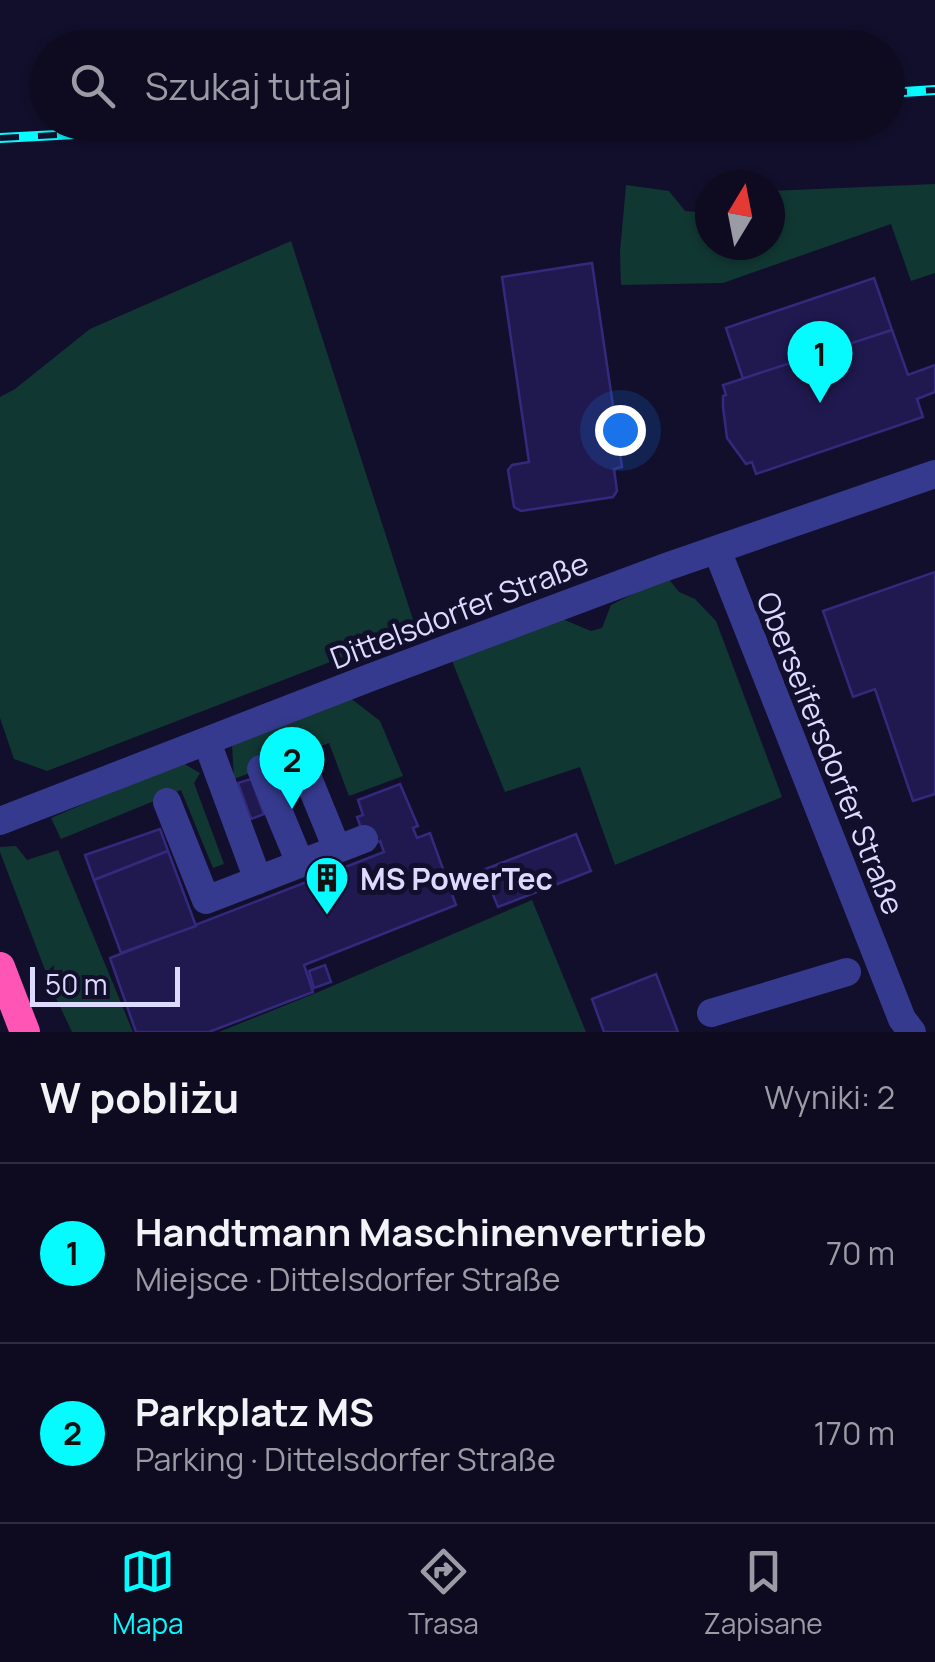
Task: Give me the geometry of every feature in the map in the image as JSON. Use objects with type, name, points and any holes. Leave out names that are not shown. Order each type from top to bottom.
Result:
[{"type":"highway","points":[[2,973],[13,1032]]},
{"type":"highway","points":[[2,973],[24,1032]]},
{"type":"highway","points":[[2,973],[44,1032]]},
{"type":"street","name":"Dittelsdorfer Straße","points":[[5,819],[644,574],[935,474]]},
{"type":"street","name":"Oberseifersdorfer Straße","points":[[716,550],[902,1019],[912,1032]]},
{"type":"street","points":[[206,742],[258,880]]},
{"type":"street","points":[[298,756],[337,849]]},
{"type":"street","points":[[261,769],[300,864]]},
{"type":"street","points":[[167,802],[206,900],[364,839]]},
{"type":"street","points":[[711,1012],[848,972]]},
{"type":"green space","points":[[935,184],[935,273],[911,281],[891,224],[723,283],[621,285],[626,185],[669,191],[685,211],[695,212],[695,260],[785,260],[785,190]]},
{"type":"green space","points":[[291,241],[416,629],[47,771],[14,759],[0,718],[0,397],[90,329]]},
{"type":"green space","points":[[667,577],[679,592],[695,599],[716,621],[782,797],[615,865],[580,767],[505,792],[452,661],[560,618],[591,631],[602,628],[611,605]]},
{"type":"green space","points":[[349,697],[380,721],[403,776],[349,796],[329,743],[234,779],[232,745]]},
{"type":"green space","points":[[181,762],[200,773],[194,783],[224,864],[213,868],[181,790],[61,839],[51,818]]},
{"type":"green space","points":[[16,846],[27,860],[58,850],[133,1032],[72,1032],[0,852],[0,847]]},
{"type":"green space","points":[[532,900],[586,1032],[219,1032],[316,993]]},
{"type":"building","points":[[592,263],[622,467],[614,469],[617,491],[613,497],[521,511],[514,507],[508,470],[512,465],[529,462],[502,277]]},
{"type":"building","points":[[874,278],[892,330],[743,379],[726,328]]},
{"type":"building","points":[[892,330],[908,375],[935,365],[935,392],[917,399],[923,417],[756,474],[752,462],[746,464],[727,438],[723,385]]},
{"type":"building","points":[[935,572],[935,794],[913,801],[875,689],[853,697],[823,611]]},
{"type":"building","points":[[251,779],[264,814],[251,819],[238,783]]},
{"type":"building","name":"MS PowerTec","points":[[400,784],[418,826],[413,828],[417,838],[430,833],[456,905],[304,965],[313,992],[209,1032],[136,1032],[110,958],[384,852],[380,841],[374,844],[362,831],[357,817],[363,815],[358,800]]},
{"type":"building","points":[[160,829],[168,851],[94,880],[85,855]]},
{"type":"building","points":[[576,834],[591,871],[498,907],[483,870]]},
{"type":"building","points":[[168,851],[196,926],[121,953],[94,880]]},
{"type":"building","points":[[325,965],[331,982],[314,988],[309,971]]},
{"type":"building","points":[[656,974],[678,1032],[604,1032],[592,999]]},
{"type":"railway","points":[[905,92],[935,90]]},
{"type":"railway","points":[[0,138],[30,136]]},
{"type":"place","name":"Handtmann Maschinenvertrieb","points":[[820,403]]},
{"type":"place","name":"Parkplatz MS","points":[[292,809]]},
{"type":"place","name":"MS PowerTec","points":[[327,916]]}]
